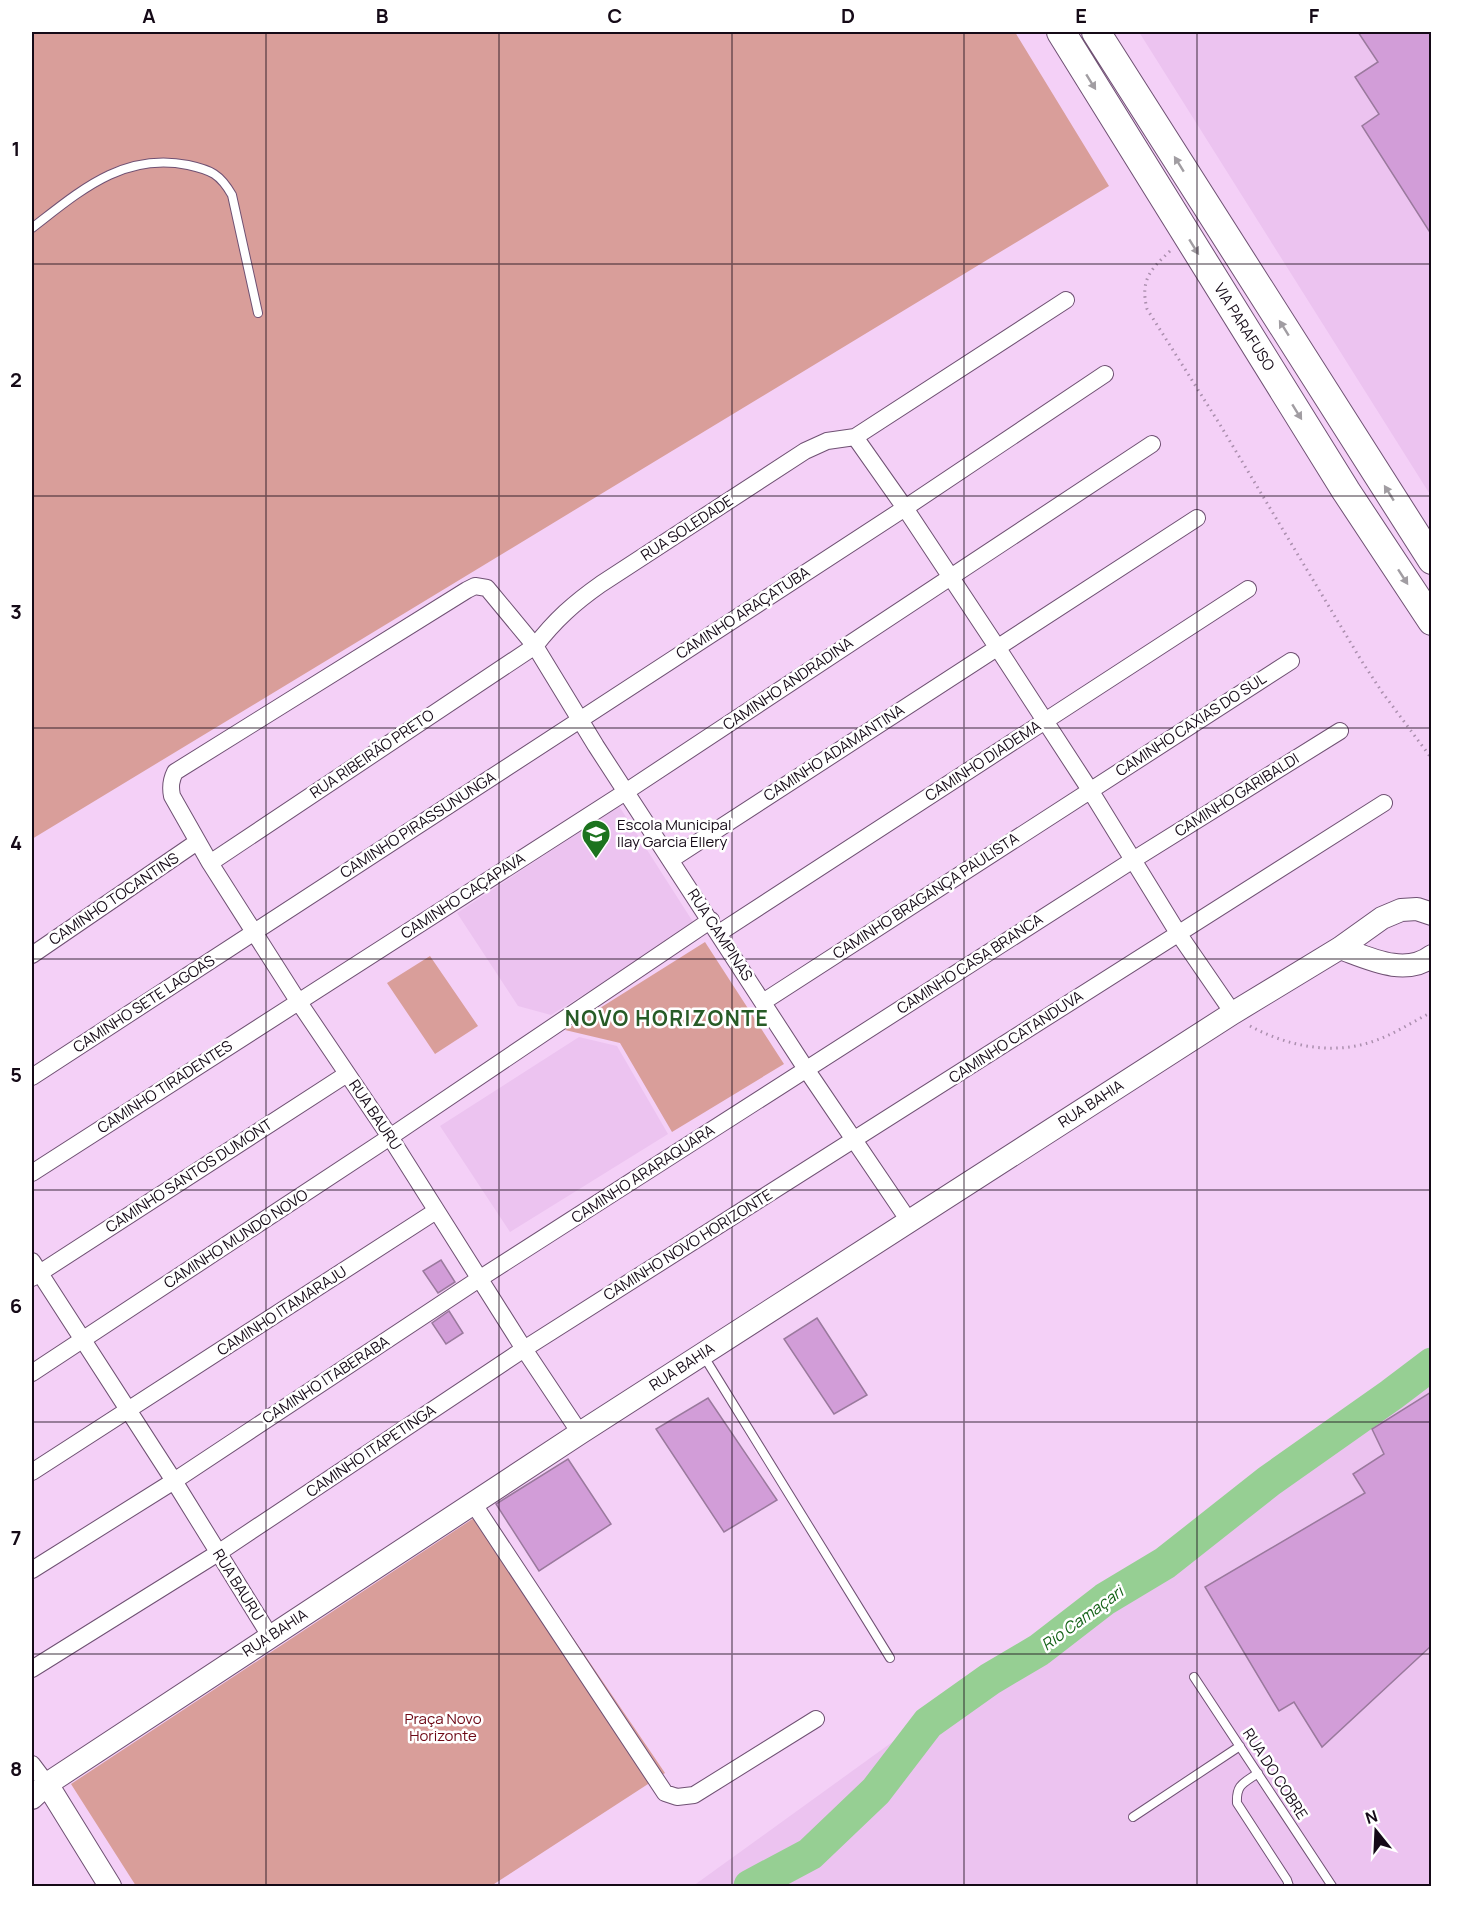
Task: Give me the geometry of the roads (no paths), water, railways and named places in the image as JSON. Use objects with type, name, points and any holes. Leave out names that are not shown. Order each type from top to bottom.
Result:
[{"type":"highway","name":"VIA PARAFUSO","points":[[1060,32],[1346,491],[1431,621]]},
{"type":"highway","points":[[1105,41],[1431,560]]},
{"type":"street","points":[[1066,300],[855,437],[997,647],[1090,790],[1178,933],[1233,1013]]},
{"type":"street","name":"CAMINHO ARAÇATUBA","points":[[581,719],[905,508],[1105,374]]},
{"type":"street","name":"RUA SOLEDADE","points":[[535,646],[572,605],[727,501],[816,445],[839,438],[855,437]]},
{"type":"street","name":"CAMINHO ANDRADINA","points":[[627,791],[1152,444]]},
{"type":"street","name":"CAMINHO ADAMANTINA","points":[[672,859],[1197,518]]},
{"type":"street","name":"RUA CAMPINAS","points":[[172,796],[171,779],[175,772],[467,590],[475,586],[487,588],[535,646],[806,1070],[909,1221]]},
{"type":"street","name":"CAMINHO DIADEMA","points":[[390,1137],[715,926],[1045,721],[1248,589]]},
{"type":"street","name":"RUA RIBEIRÃO PRETO","points":[[210,863],[535,646]]},
{"type":"street","name":"CAMINHO CAXIAS DO SUL","points":[[1090,790],[1291,661]]},
{"type":"street","name":"CAMINHO PIRASSUNUNGA","points":[[256,932],[581,719]]},
{"type":"street","name":"CAMINHO GARIBALDI","points":[[1133,860],[1340,731]]},
{"type":"street","name":"CAMINHO BRAGANÇA PAULISTA","points":[[763,1002],[1090,790]]},
{"type":"street","name":"CAMINHO CAÇAPAVA","points":[[298,1000],[627,791]]},
{"type":"street","name":"RUA BAURU","points":[[172,796],[210,863],[580,1433]]},
{"type":"street","name":"CAMINHO CATANDUVA","points":[[853,1141],[1384,803]]},
{"type":"street","name":"CAMINHO TOCANTINS","points":[[32,955],[197,842]]},
{"type":"street","name":"CAMINHO CASA BRANCA","points":[[806,1070],[1133,860]]},
{"type":"street","name":"RUA BAHIA","points":[[39,1791],[270,1635],[580,1433],[1233,1013],[1340,948],[1382,918],[1401,910],[1417,909],[1431,914]]},
{"type":"street","name":"CAMINHO SETE LAGOAS","points":[[32,1077],[256,932]]},
{"type":"street","points":[[1340,948],[1392,965],[1409,966],[1425,962],[1431,956]]},
{"type":"street","name":"CAMINHO TIRADENTES","points":[[32,1173],[298,1000]]},
{"type":"street","name":"CAMINHO ARARAQUARA","points":[[479,1279],[806,1070]]},
{"type":"street","name":"CAMINHO SANTOS DUMONT","points":[[34,1271],[347,1074]]},
{"type":"street","name":"CAMINHO MUNDO NOVO","points":[[32,1373],[390,1137]]},
{"type":"street","name":"CAMINHO NOVO HORIZONTE","points":[[524,1349],[853,1141]]},
{"type":"street","name":"CAMINHO ITAMARAJU","points":[[32,1472],[436,1211]]},
{"type":"street","name":"RUA BAURU","points":[[34,1271],[174,1481],[270,1635]]},
{"type":"street","name":"CAMINHO ITABERABA","points":[[32,1570],[174,1481],[479,1279]]},
{"type":"street","name":"CAMINHO ITAPETINGA","points":[[32,1669],[218,1553],[524,1349]]},
{"type":"street","points":[[473,1503],[665,1793],[677,1797],[694,1795],[816,1719]]},
{"type":"street","points":[[32,1764],[39,1791],[110,1887]]},
{"type":"lane","points":[[32,228],[72,197],[109,174],[145,163],[171,162],[205,169],[217,174],[231,195],[258,313]]},
{"type":"lane","points":[[702,1354],[890,1658]]},
{"type":"lane","name":"RUA DO COBRE","points":[[1194,1677],[1332,1887]]},
{"type":"lane","points":[[1132,1817],[1240,1746]]},
{"type":"lane","points":[[1258,1773],[1241,1785],[1236,1792],[1237,1803],[1287,1880],[1289,1887]]},
{"type":"waterway","name":"Rio Camaçari","points":[[750,1886],[810,1854],[876,1791],[928,1723],[990,1679],[1039,1650],[1105,1599],[1165,1563],[1269,1481],[1432,1364]]},
{"type":"place","name":"Escola Municipal Ilay Garcia Ellery","points":[[596,860]]},
{"type":"district","name":"NOVO HORIZONTE","points":[[667,1019]]},
{"type":"park label","name":"Praça Novo Horizonte","points":[[443,1728]]}]
